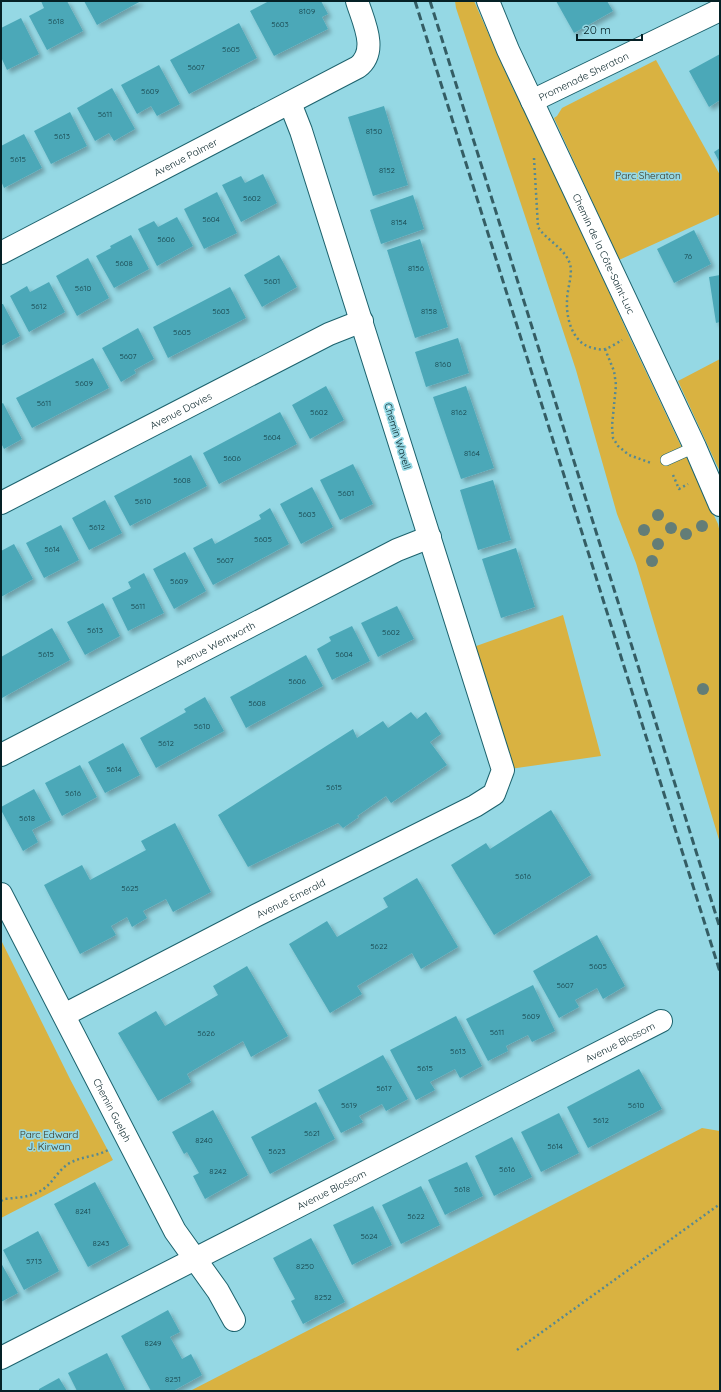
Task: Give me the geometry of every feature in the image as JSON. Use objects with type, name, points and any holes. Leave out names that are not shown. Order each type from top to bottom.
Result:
[{"type":"street","name":"Avenue Palmer","points":[[1,252],[354,70],[362,64],[369,50],[368,38],[357,1]]},
{"type":"street","name":"Chemin de la Côte-Saint-Luc","points":[[488,1],[505,43],[695,447],[720,505]]},
{"type":"street","name":"Promenade Sheraton","points":[[532,101],[720,10]]},
{"type":"street","name":"Chemin Wavell","points":[[290,103],[301,131],[362,321],[503,770]]},
{"type":"street","name":"Avenue Davies","points":[[1,503],[329,334],[362,321]]},
{"type":"street","name":"Avenue Wentworth","points":[[1,755],[390,554],[430,537]]},
{"type":"street","name":"Avenue Emerald","points":[[64,1015],[256,915],[475,806],[494,794],[503,770]]},
{"type":"street","name":"Chemin Guelph","points":[[3,902],[64,1015],[175,1231],[218,1291],[234,1320]]},
{"type":"street","name":"Avenue Blossom","points":[[1,1358],[662,1021]]},
{"type":"lane","points":[[666,460],[695,447]]},
{"type":"path","points":[[534,153],[538,227],[541,232],[566,257],[570,264],[571,271],[567,301],[569,319],[574,333],[581,342],[589,347],[600,350],[623,340]]},
{"type":"path","points":[[605,349],[614,371],[616,385],[612,426],[613,438],[618,446],[629,455],[647,462],[656,464],[666,460],[679,489],[691,483]]},
{"type":"path","points":[[1,1201],[4,1199],[25,1197],[42,1191],[58,1173],[68,1165],[79,1159],[102,1154],[128,1138]]},
{"type":"path","points":[[517,1350],[720,1204]]},
{"type":"green space","points":[[455,1],[474,1],[513,89],[535,129],[629,336],[718,524],[720,533],[720,843],[636,563],[617,514],[576,370],[456,8]]},
{"type":"green space","name":"Parc Sheraton","points":[[656,60],[720,175],[720,214],[619,260],[554,118],[562,108]]},
{"type":"green space","points":[[720,359],[720,472],[678,381]]},
{"type":"green space","points":[[563,615],[601,756],[503,770],[465,650]]},
{"type":"green space","name":"Parc Edward J. Kirwan","points":[[1,940],[71,1081],[113,1160],[1,1218]]},
{"type":"green space","points":[[702,1128],[720,1131],[720,1391],[190,1391]]},
{"type":"building","points":[[41,1],[67,1],[83,31],[47,50],[29,16],[44,8]]},
{"type":"building","points":[[84,1],[141,1],[97,25]]},
{"type":"building","points":[[269,1],[321,1],[328,14],[322,17],[328,29],[274,56],[250,11]]},
{"type":"building","points":[[556,1],[607,1],[613,11],[574,33]]},
{"type":"building","points":[[21,18],[39,54],[7,70],[1,57],[1,28]]},
{"type":"building","points":[[239,23],[257,58],[189,94],[170,60]]},
{"type":"building","points":[[720,54],[720,100],[709,107],[689,71]]},
{"type":"building","points":[[159,65],[180,104],[157,116],[151,106],[137,114],[121,85]]},
{"type":"building","points":[[112,88],[135,129],[114,141],[109,133],[95,141],[77,108]]},
{"type":"building","points":[[384,106],[408,185],[373,196],[348,117]]},
{"type":"building","points":[[70,112],[87,146],[51,164],[34,131]]},
{"type":"building","points":[[24,134],[42,168],[4,188],[1,181],[1,146]]},
{"type":"building","points":[[720,148],[720,163],[714,152]]},
{"type":"building","points":[[263,174],[277,203],[241,222],[222,185],[241,176],[245,183]]},
{"type":"building","points":[[217,192],[237,233],[204,249],[184,209]]},
{"type":"building","points":[[413,195],[424,229],[381,244],[370,210]]},
{"type":"building","points":[[177,217],[193,246],[157,266],[138,229],[154,221],[158,227]]},
{"type":"building","points":[[694,230],[711,264],[674,283],[657,249]]},
{"type":"building","points":[[131,235],[149,269],[114,288],[96,256],[111,248],[110,246]]},
{"type":"building","points":[[420,239],[448,327],[415,338],[387,250]]},
{"type":"building","points":[[279,255],[297,287],[262,307],[244,275]]},
{"type":"building","points":[[88,258],[109,298],[77,316],[56,276]]},
{"type":"building","points":[[720,275],[720,322],[716,323],[709,277]]},
{"type":"building","points":[[49,282],[65,312],[29,332],[10,296],[27,286],[30,292]]},
{"type":"building","points":[[230,287],[246,318],[168,358],[153,327]]},
{"type":"building","points":[[1,304],[3,304],[20,336],[1,346]]},
{"type":"building","points":[[138,328],[154,359],[134,370],[136,373],[121,382],[102,348]]},
{"type":"building","points":[[458,338],[469,373],[426,387],[415,352]]},
{"type":"building","points":[[93,358],[109,388],[32,428],[16,398]]},
{"type":"building","points":[[326,386],[344,420],[310,439],[292,405]]},
{"type":"building","points":[[466,386],[494,468],[461,479],[433,397]]},
{"type":"building","points":[[3,403],[22,439],[4,449],[1,443],[1,404]]},
{"type":"building","points":[[280,412],[297,444],[219,484],[203,453]]},
{"type":"building","points":[[191,455],[207,486],[130,526],[114,496]]},
{"type":"building","points":[[353,464],[373,504],[340,520],[320,480]]},
{"type":"building","points":[[493,480],[511,540],[478,550],[460,490]]},
{"type":"building","points":[[312,487],[333,527],[301,544],[280,504]]},
{"type":"building","points":[[105,500],[122,533],[89,550],[72,518]]},
{"type":"building","points":[[270,508],[289,544],[213,585],[193,548],[212,538],[215,544],[261,519],[259,515]]},
{"type":"building","points":[[61,525],[79,560],[44,578],[26,543]]},
{"type":"building","points":[[14,544],[33,579],[1,597],[1,551]]},
{"type":"building","points":[[516,548],[535,607],[501,618],[482,559]]},
{"type":"building","points":[[185,552],[206,591],[174,609],[153,569]]},
{"type":"building","points":[[144,573],[164,613],[128,631],[112,598],[131,588],[128,582]]},
{"type":"building","points":[[103,603],[120,636],[85,655],[67,622]]},
{"type":"building","points":[[397,606],[414,639],[378,657],[361,623]]},
{"type":"building","points":[[352,626],[370,661],[332,680],[317,649],[331,641],[329,637]]},
{"type":"building","points":[[52,628],[70,660],[2,698],[1,657]]},
{"type":"building","points":[[306,655],[323,686],[246,728],[230,697]]},
{"type":"building","points":[[205,697],[224,731],[156,768],[140,738],[186,712],[184,709]]},
{"type":"building","points":[[411,712],[417,719],[426,712],[441,734],[430,742],[447,765],[391,803],[386,796],[357,816],[359,817],[343,828],[338,823],[248,867],[218,815],[353,729],[357,738],[383,721],[388,728]]},
{"type":"building","points":[[123,743],[140,775],[105,793],[88,762]]},
{"type":"building","points":[[80,765],[97,797],[62,816],[45,783]]},
{"type":"building","points":[[34,789],[51,820],[32,830],[38,842],[23,851],[1,810],[1,807]]},
{"type":"building","points":[[551,810],[591,875],[494,935],[451,865],[486,843],[490,849]]},
{"type":"building","points":[[175,823],[211,892],[173,912],[166,899],[143,911],[147,918],[132,927],[127,917],[111,926],[116,935],[80,954],[44,885],[82,865],[90,880],[146,850],[141,841]]},
{"type":"building","points":[[417,878],[458,947],[421,969],[412,953],[357,986],[362,994],[330,1013],[289,944],[327,921],[337,937],[388,907],[383,898]]},
{"type":"building","points":[[597,935],[625,986],[603,999],[597,988],[575,1000],[579,1007],[559,1018],[533,971]]},
{"type":"building","points":[[247,966],[288,1036],[251,1057],[243,1041],[187,1074],[191,1082],[158,1101],[118,1033],[156,1011],[165,1026],[218,995],[213,986]]},
{"type":"building","points":[[533,985],[555,1031],[532,1042],[528,1035],[506,1046],[508,1051],[488,1061],[466,1019]]},
{"type":"building","points":[[456,1016],[482,1066],[460,1078],[455,1069],[430,1082],[435,1090],[416,1100],[390,1050]]},
{"type":"building","points":[[383,1055],[408,1099],[386,1111],[382,1104],[359,1116],[363,1122],[341,1133],[318,1090]]},
{"type":"building","points":[[639,1069],[662,1109],[588,1148],[567,1107]]},
{"type":"building","points":[[316,1102],[335,1139],[270,1174],[251,1137]]},
{"type":"building","points":[[213,1110],[248,1175],[205,1199],[193,1176],[199,1173],[187,1152],[184,1154],[172,1132]]},
{"type":"building","points":[[559,1113],[579,1153],[541,1172],[521,1132]]},
{"type":"building","points":[[512,1137],[532,1177],[494,1196],[475,1156]]},
{"type":"building","points":[[467,1162],[483,1196],[445,1215],[428,1180]]},
{"type":"building","points":[[95,1182],[129,1245],[88,1267],[54,1204]]},
{"type":"building","points":[[421,1186],[440,1225],[401,1244],[382,1205]]},
{"type":"building","points":[[373,1206],[392,1245],[352,1265],[333,1225]]},
{"type":"building","points":[[38,1231],[59,1271],[24,1290],[3,1250]]},
{"type":"building","points":[[311,1238],[345,1302],[303,1324],[291,1301],[295,1299],[273,1258]]},
{"type":"building","points":[[1,1263],[18,1293],[1,1302]]},
{"type":"building","points":[[168,1310],[180,1332],[170,1337],[182,1359],[191,1354],[202,1375],[173,1391],[151,1391],[121,1336]]},
{"type":"building","points":[[107,1353],[126,1391],[77,1391],[68,1373]]},
{"type":"building","points":[[59,1378],[67,1391],[39,1391],[39,1389]]},
{"type":"railway","points":[[415,1],[720,972]]},
{"type":"railway","points":[[430,1],[720,928]]}]
